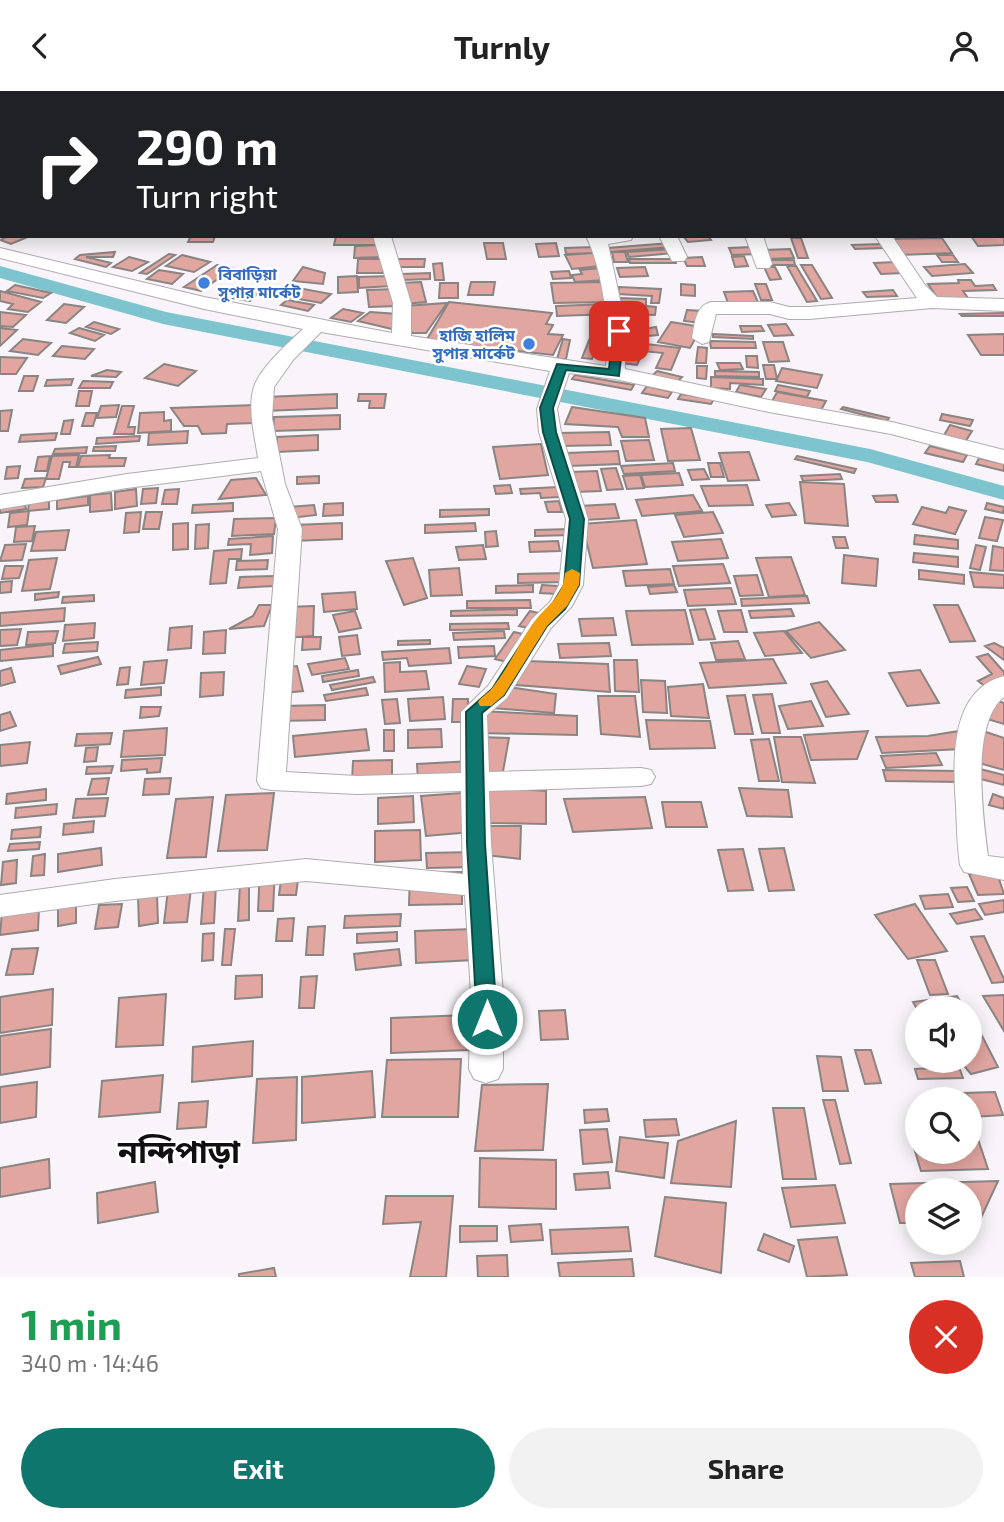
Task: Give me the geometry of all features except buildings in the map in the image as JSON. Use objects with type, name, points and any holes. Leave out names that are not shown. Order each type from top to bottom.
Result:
[{"type":"street","points":[[383,238],[402,303],[401,341]]},
{"type":"street","points":[[596,238],[608,272],[619,331],[615,373]]},
{"type":"street","points":[[669,238],[678,257]]},
{"type":"street","points":[[755,238],[764,264]]},
{"type":"street","points":[[885,238],[918,289],[932,302]]},
{"type":"street","points":[[0,253],[204,303],[317,326],[615,373],[769,406],[892,428],[1004,457]]},
{"type":"street","points":[[702,338],[706,314],[711,308],[770,308],[789,313],[809,313],[932,302],[1004,305]]},
{"type":"street","points":[[317,326],[286,356],[264,387],[262,418],[274,484],[290,529],[271,782],[357,785],[641,777]]},
{"type":"street","points":[[486,1069],[487,994],[479,886],[474,712],[498,692],[541,624],[559,606],[571,585],[577,519],[550,432],[547,408],[562,366]]},
{"type":"street","points":[[0,502],[114,483],[271,463]]},
{"type":"street","points":[[1004,684],[987,694],[972,722],[966,766],[975,865],[1004,869]]},
{"type":"street","points":[[0,906],[137,885],[234,878],[281,870],[479,886]]},
{"type":"waterway","points":[[0,272],[163,318],[870,456],[1004,493]]},
{"type":"slow traffic","points":[[486,702],[498,692],[541,624],[559,606],[571,585],[572,573]]},
{"type":"place","name":"বিবাড়িয়া সুপার মার্কেট","points":[[204,283]]},
{"type":"place","name":"হাজি হালিম সুপার মার্কেট","points":[[529,344]]},
{"type":"district","name":"নন্দিপাড়া","points":[[179,1152]]},
{"type":"route","points":[[487,1019],[476,844],[474,712],[498,692],[541,624],[559,606],[571,585],[577,519],[550,432],[547,408],[562,366],[615,373],[619,331]]}]
